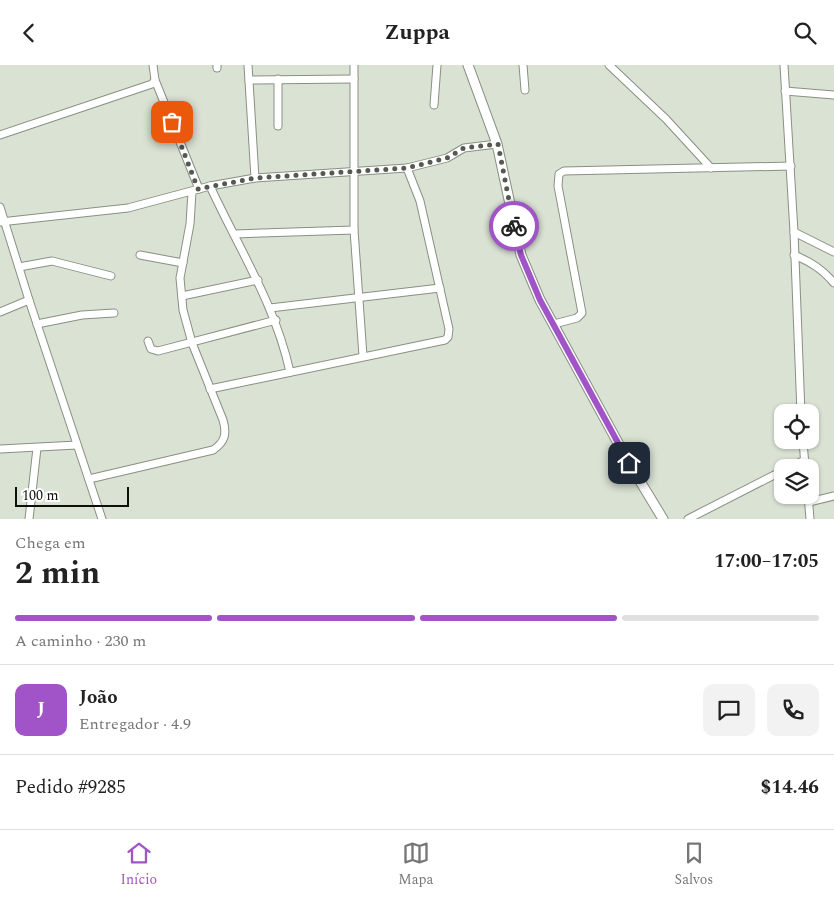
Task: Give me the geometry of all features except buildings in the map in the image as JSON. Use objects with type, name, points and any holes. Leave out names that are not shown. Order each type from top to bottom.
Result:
[{"type":"street","points":[[89,479],[205,452],[221,445],[226,430],[192,343],[183,310],[180,278],[195,191],[155,80],[152,65]]},
{"type":"street","points":[[248,65],[255,178]]},
{"type":"street","points":[[354,65],[354,230],[364,357]]},
{"type":"street","points":[[434,105],[437,65]]},
{"type":"street","points":[[468,65],[498,144],[521,255],[540,300],[629,463],[662,519]]},
{"type":"street","points":[[523,65],[525,89]]},
{"type":"street","points":[[609,65],[666,119],[711,168]]},
{"type":"street","points":[[784,65],[794,232],[801,404]]},
{"type":"street","points":[[249,79],[354,79]]},
{"type":"street","points":[[278,79],[278,126]]},
{"type":"street","points":[[0,135],[152,83],[155,80]]},
{"type":"street","points":[[785,91],[834,95]]},
{"type":"street","points":[[3,222],[128,208],[210,186],[255,178],[407,168],[447,158],[464,148],[498,144]]},
{"type":"street","points":[[554,324],[577,318],[582,313],[558,185],[559,174],[564,171],[790,166]]},
{"type":"street","points":[[210,389],[445,340],[448,337],[449,329],[420,201],[407,168]]},
{"type":"street","points":[[210,186],[258,280],[276,320],[290,372]]},
{"type":"street","points":[[0,207],[3,222],[102,519]]},
{"type":"street","points":[[235,234],[354,230]]},
{"type":"street","points":[[794,232],[834,252]]},
{"type":"street","points":[[140,255],[183,263]]},
{"type":"street","points":[[794,255],[813,263],[824,271],[834,283]]},
{"type":"street","points":[[19,267],[52,261],[111,276]]},
{"type":"street","points":[[182,296],[258,280]]},
{"type":"street","points":[[270,308],[440,288]]},
{"type":"street","points":[[0,312],[29,300]]},
{"type":"street","points":[[37,324],[82,315],[114,313]]},
{"type":"street","points":[[148,341],[151,349],[158,351],[276,320]]},
{"type":"street","points":[[0,449],[77,445]]},
{"type":"street","points":[[28,519],[37,448]]},
{"type":"street","points":[[688,519],[774,475]]},
{"type":"street","points":[[819,497],[834,496]]},
{"type":"street","points":[[809,504],[810,519]]},
{"type":"way so far","points":[[172,122],[198,189],[255,178],[385,171],[407,168],[447,158],[464,148],[498,144],[514,226]]},
{"type":"route","points":[[514,226],[521,255],[540,300],[629,463]]}]
